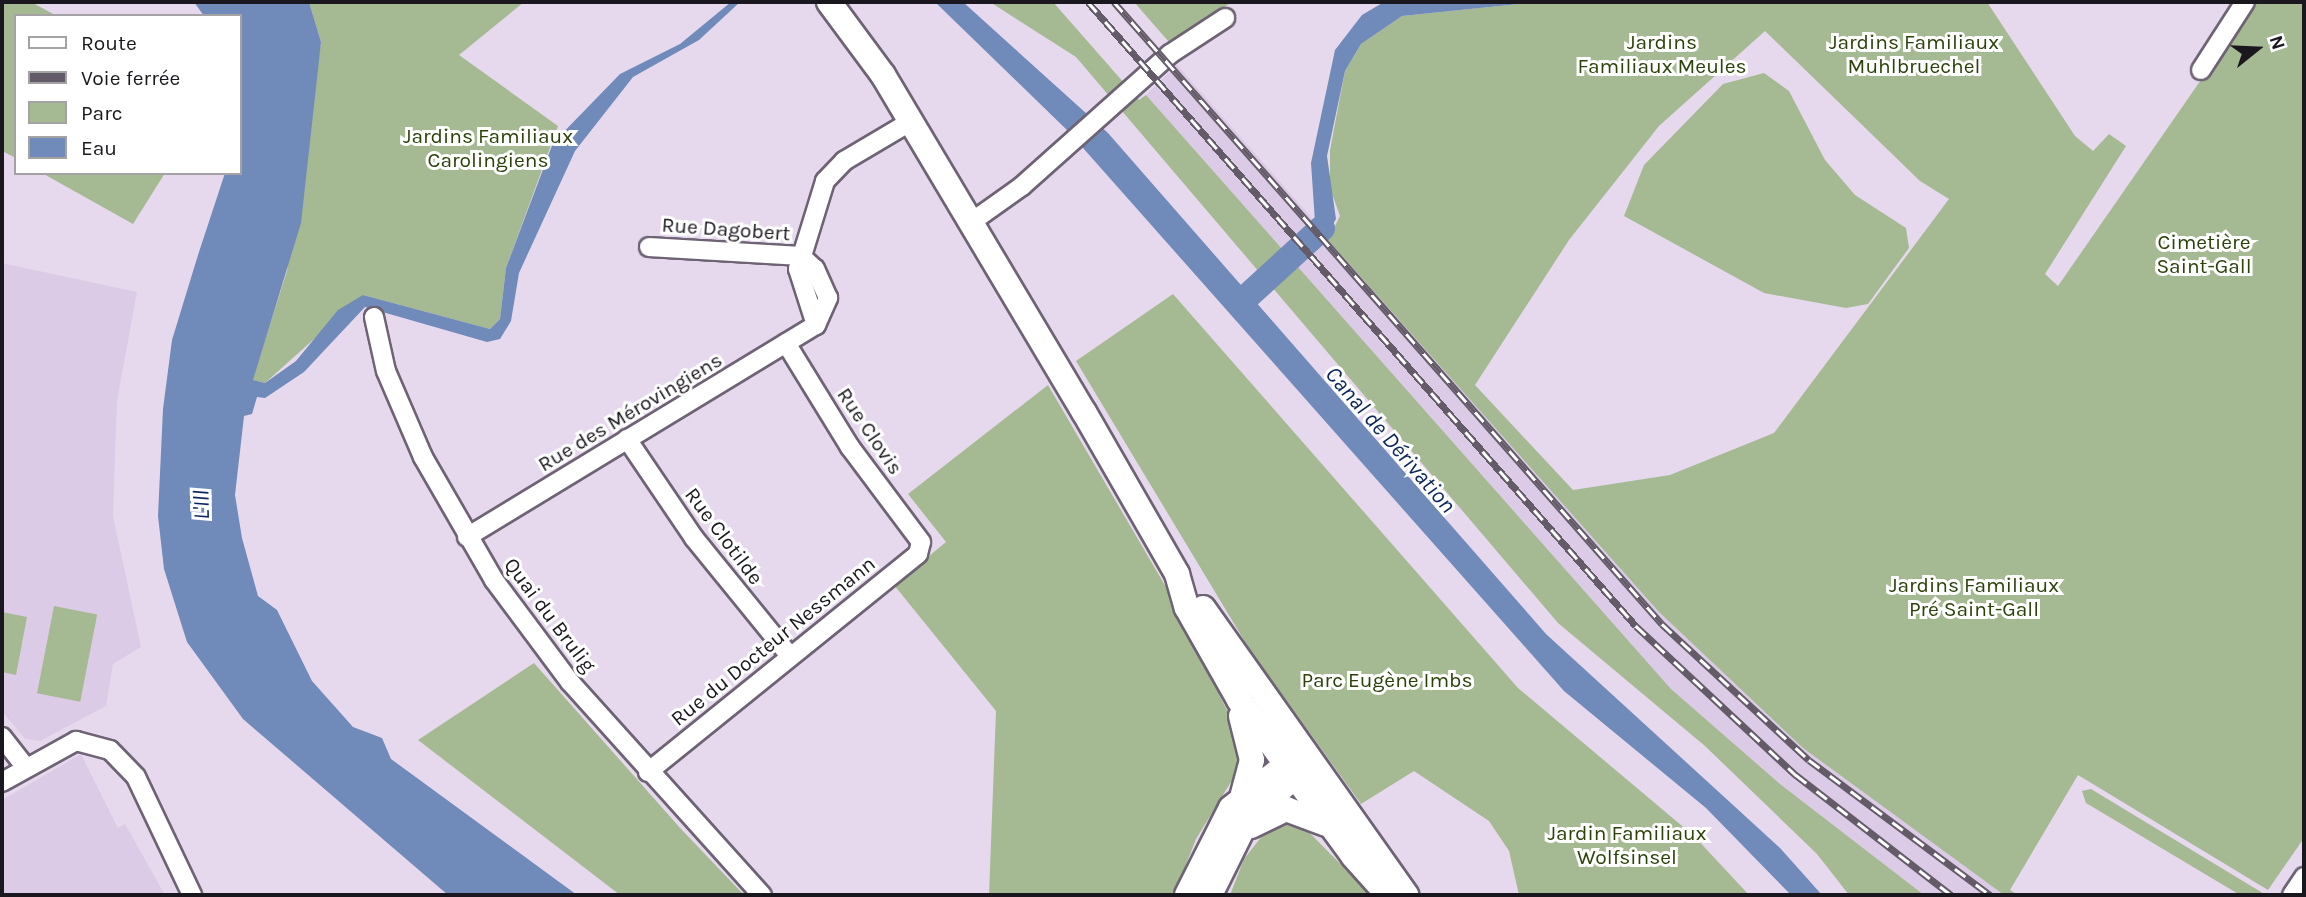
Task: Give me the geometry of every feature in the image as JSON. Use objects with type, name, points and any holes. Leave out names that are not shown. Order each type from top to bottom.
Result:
[{"type":"main road","points":[[829,2],[910,122],[1177,574],[1299,765],[1330,826],[1392,882]]},
{"type":"main road","points":[[1177,574],[1187,608],[1227,679],[1252,748],[1243,794],[1211,839],[1187,895]]},
{"type":"main road","points":[[1227,679],[1392,882]]},
{"type":"main road","points":[[1243,794],[1299,765]]},
{"type":"main road","points":[[1210,895],[1236,836],[1249,816],[1299,765]]},
{"type":"main road","points":[[1236,836],[1280,810],[1330,826]]},
{"type":"street","points":[[2201,70],[2245,2]]},
{"type":"street","points":[[970,223],[1057,153],[1170,54],[1225,18]]},
{"type":"street","name":"Rue des Mérovingiens","points":[[467,537],[816,325],[799,278],[801,256],[814,207],[833,170],[910,122]]},
{"type":"street","name":"Rue Dagobert","points":[[649,247],[801,256]]},
{"type":"street","name":"Quai du Brulig","points":[[374,317],[394,394],[467,537],[538,642],[648,772],[762,895]]},
{"type":"street","name":"Rue Clovis","points":[[786,343],[850,447],[921,542]]},
{"type":"street","name":"Rue Clotilde","points":[[627,439],[694,538],[790,656]]},
{"type":"street","name":"Rue du Docteur Nessmann","points":[[648,772],[918,554],[921,542]]},
{"type":"street","points":[[2,737],[24,766]]},
{"type":"street","points":[[2,782],[24,766],[83,740],[121,757],[192,895]]},
{"type":"street","points":[[2292,895],[2304,877]]},
{"type":"shaded area","points":[[1177,65],[1659,612],[1803,748],[2004,895],[1924,895],[1780,784],[1671,689],[1146,95]]},
{"type":"shaded area","points":[[2,263],[137,292],[117,401],[113,516],[141,647],[113,664],[106,706],[40,741],[25,739],[2,711]]},
{"type":"shaded area","points":[[81,754],[118,828],[125,824],[165,895],[2,895],[2,800]]},
{"type":"green space","points":[[2,2],[31,2],[53,14],[14,14],[14,157],[2,151]]},
{"type":"green space","name":"Jardins Familiaux Carolingiens","points":[[309,2],[524,2],[459,55],[558,126],[506,268],[500,319],[490,329],[363,295],[265,383],[252,380],[287,271],[321,42]]},
{"type":"green space","points":[[990,2],[1053,2],[1139,100],[1146,95],[1671,689],[1780,784],[1924,895],[1849,895],[1817,854],[1705,746],[1558,623],[1076,57]]},
{"type":"green space","points":[[1134,2],[1232,2],[1169,42]]},
{"type":"green space","points":[[1539,2],[1987,2],[2075,136],[2093,151],[2109,134],[2126,146],[2045,274],[2058,286],[2255,2],[2304,2],[2304,838],[2268,890],[2078,775],[2010,890],[2018,895],[2004,895],[1803,748],[1659,612],[1328,240],[1340,216],[1330,188],[1330,150],[1345,71],[1361,44],[1402,16]],"holes":[[[1765,31],[1920,181],[1949,199],[1774,433],[1670,475],[1573,490],[1475,385],[1569,240],[1659,126]]]},
{"type":"green space","points":[[1764,73],[1789,91],[1825,160],[1855,195],[1906,228],[1909,248],[1868,304],[1846,308],[1764,293],[1624,216],[1644,165],[1723,84]]},
{"type":"green space","points":[[46,175],[164,175],[133,224]]},
{"type":"green space","name":"Parc Eugène Imbs","points":[[1173,294],[1518,688],[1694,836],[1749,895],[1519,895],[1509,851],[1489,821],[1414,771],[1361,804],[1250,650],[1076,361]]},
{"type":"green space","points":[[1048,385],[1170,594],[1241,739],[1240,767],[1196,839],[1174,895],[989,895],[996,711],[894,585],[946,542],[908,494]]},
{"type":"green space","points":[[54,606],[97,614],[80,702],[37,693]]},
{"type":"green space","points":[[2,612],[27,617],[16,675],[2,672]]},
{"type":"green space","points":[[534,663],[681,829],[744,895],[620,895],[418,740]]},
{"type":"green space","points":[[2091,789],[2264,895],[2240,895],[2086,803],[2082,791]]},
{"type":"green space","points":[[1294,817],[1371,895],[1230,895],[1244,859],[1266,831]]},
{"type":"water","name":"L'Ill","points":[[194,2],[309,2],[321,42],[301,223],[253,380],[265,383],[296,361],[338,310],[363,295],[490,329],[500,319],[506,268],[553,143],[620,74],[680,44],[731,2],[740,2],[699,40],[633,77],[575,151],[519,273],[511,321],[500,339],[487,342],[365,307],[304,372],[265,398],[257,397],[252,414],[244,416],[235,495],[242,538],[258,596],[277,610],[312,681],[353,727],[382,738],[391,759],[577,895],[448,895],[243,719],[187,642],[164,569],[158,516],[163,409],[172,340],[224,175],[242,175],[242,14],[203,14]]},
{"type":"water","points":[[935,2],[963,2],[1108,133],[1546,634],[1780,848],[1822,895],[1791,895],[1706,808],[1564,691],[1068,131]]},
{"type":"water","points":[[1384,2],[1539,2],[1402,16],[1361,44],[1345,71],[1327,156],[1336,219],[1326,235],[1315,222],[1311,163],[1335,50],[1362,15]]},
{"type":"waterway","points":[[1240,303],[1322,228]]},
{"type":"railway","points":[[1088,2],[1636,626],[1796,775],[1951,895]]},
{"type":"railway","points":[[1114,2],[1662,624],[1809,760],[1990,895]]},
{"type":"park label","name":"Jardins Familiaux Meules","points":[[1662,54]]},
{"type":"park label","name":"Jardins Familiaux Muhlbruechel","points":[[1914,54]]},
{"type":"park label","name":"Cimetière Saint-Gall","points":[[2204,254]]},
{"type":"park label","name":"Jardins Familiaux Pré Saint-Gall","points":[[1974,597]]},
{"type":"park label","name":"Jardin Familiaux Wolfsinsel","points":[[1627,845]]},
{"type":"water label","name":"Canal de Dérivation","points":[[1390,440]]}]
